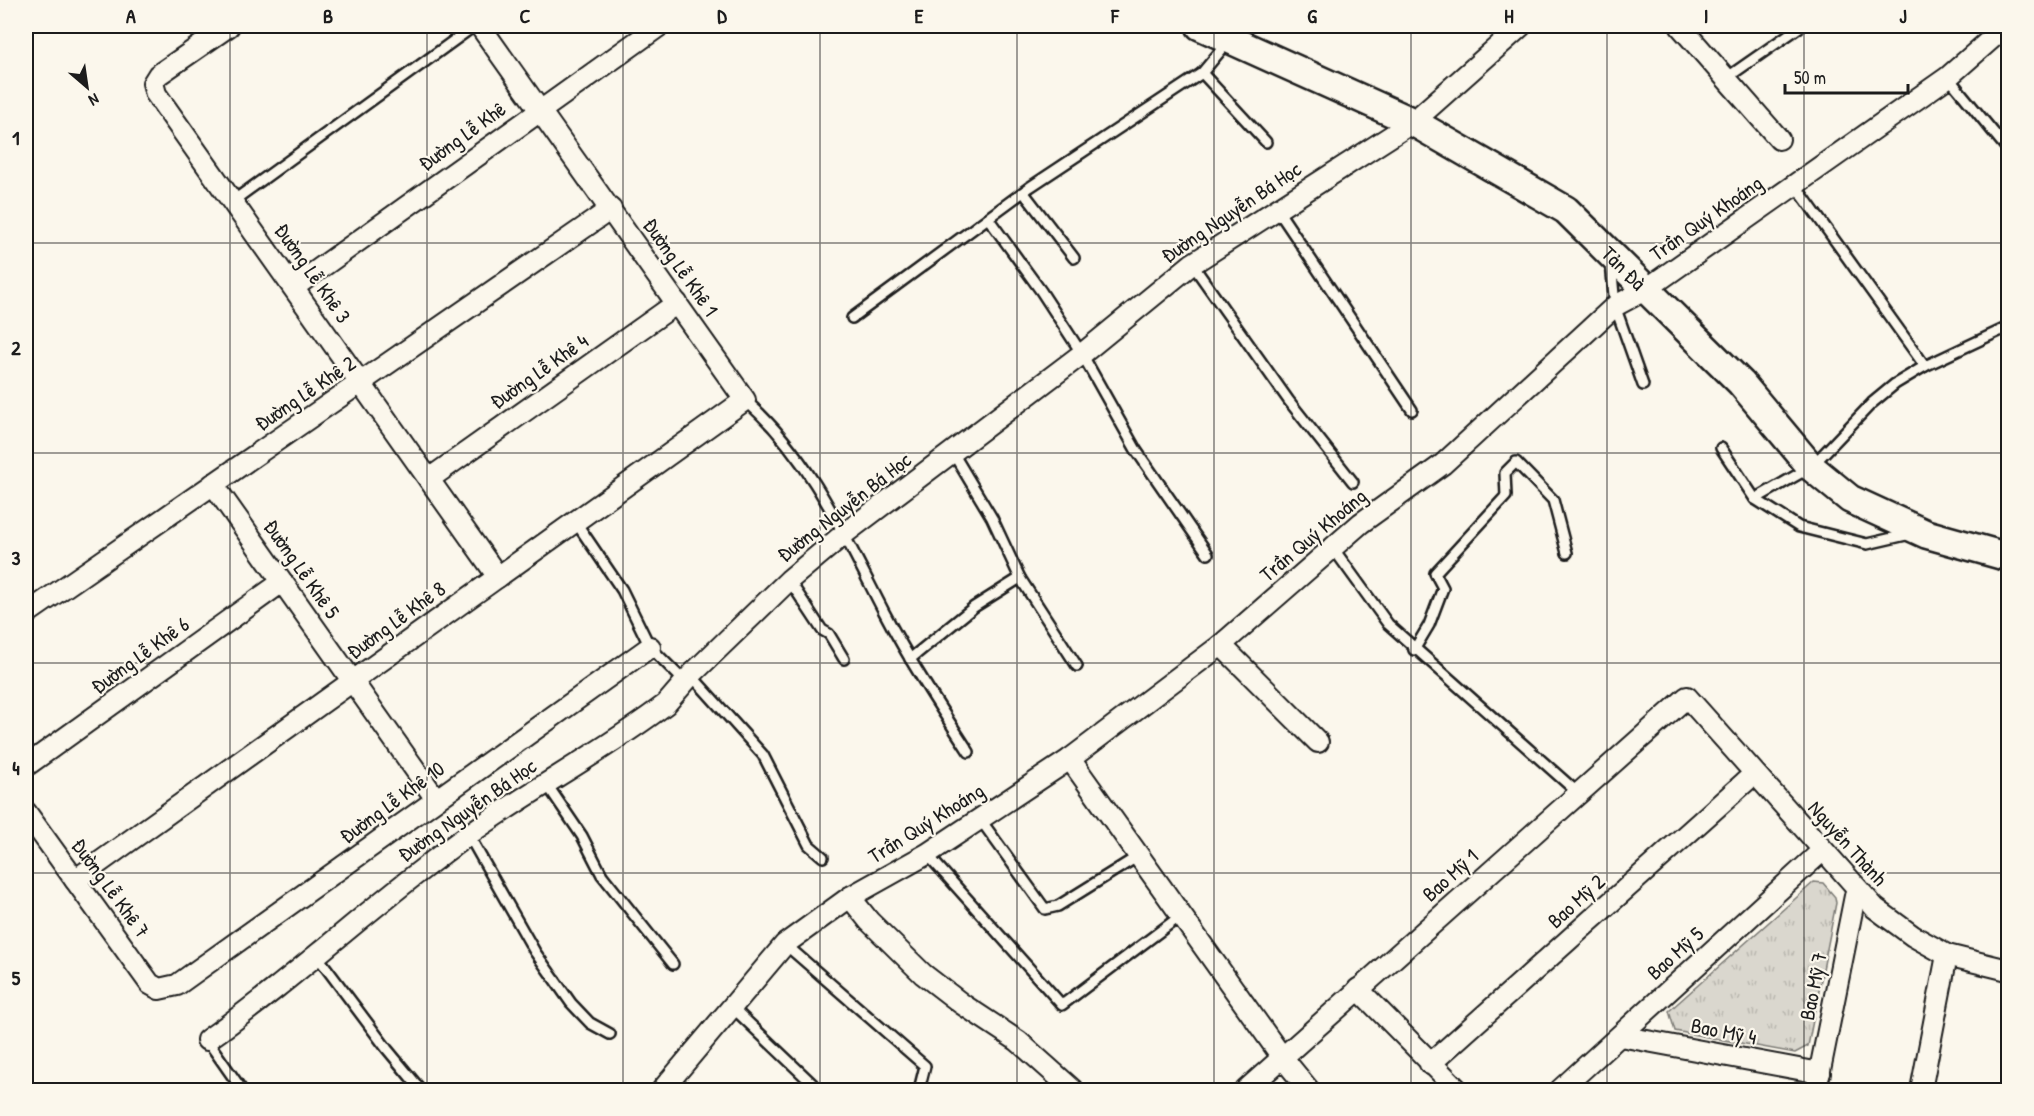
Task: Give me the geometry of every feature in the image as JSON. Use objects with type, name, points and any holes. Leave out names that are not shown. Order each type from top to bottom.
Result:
[{"type":"main road","name":"Tản Đà","points":[[1200,26],[1413,122],[1530,186],[1566,210],[1741,383],[1811,467],[1850,499],[1926,534],[2008,557]]},
{"type":"street","name":"Đường Lễ Khê 3","points":[[228,26],[158,75],[153,84],[156,94],[498,577]]},
{"type":"street","name":"Đường Lễ Khê 1","points":[[480,26],[745,400]]},
{"type":"street","name":"Đường Lễ Khê","points":[[294,287],[659,26]]},
{"type":"street","name":"Đường Nguyễn Bá Học","points":[[207,1040],[318,957],[388,896],[468,834],[666,705],[688,678],[789,580],[844,534],[1082,354],[1192,264],[1413,122],[1521,26]]},
{"type":"street","points":[[1680,26],[1779,139]]},
{"type":"street","name":"Trần Quý Khoáng","points":[[662,1090],[785,944],[850,897],[927,854],[1070,759],[1221,645],[1361,523],[1443,464],[1615,306],[1645,290],[1948,77],[2006,26]]},
{"type":"street","name":"Đường Lễ Khê 2","points":[[26,614],[611,209]]},
{"type":"street","name":"Đường Lễ Khê 4","points":[[429,479],[677,303]]},
{"type":"street","name":"Đường Lễ Khê 8","points":[[75,880],[745,400]]},
{"type":"street","name":"Đường Lễ Khê 5","points":[[213,484],[436,799]]},
{"type":"street","name":"Đường Lễ Khê 6","points":[[26,766],[282,582]]},
{"type":"street","points":[[1221,645],[1317,742]]},
{"type":"street","name":"Đường Lễ Khê 10","points":[[159,989],[177,985],[650,647]]},
{"type":"street","name":"Bao Mỹ 1","points":[[1246,1090],[1687,697]]},
{"type":"street","name":"Nguyễn Thành","points":[[1687,697],[1856,891],[1875,908],[1913,936],[1947,955],[2008,970]]},
{"type":"street","points":[[1070,759],[1282,1057],[1309,1090]]},
{"type":"street","name":"Bao Mỹ 2","points":[[1430,1064],[1754,774]]},
{"type":"street","name":"Đường Lễ Khê 7","points":[[26,812],[150,984],[159,989]]},
{"type":"street","name":"Bao Mỹ 5","points":[[1560,1090],[1822,852]]},
{"type":"street","name":"Bao Mỹ 7","points":[[1818,1082],[1856,891]]},
{"type":"street","points":[[850,897],[869,921],[923,974],[962,1004],[1018,1041],[1073,1090]]},
{"type":"street","points":[[1921,1090],[1947,955]]},
{"type":"street","points":[[1358,989],[1458,1090]]},
{"type":"street","name":"Bao Mỹ 4","points":[[1620,1036],[1818,1082]]},
{"type":"lane","points":[[233,201],[474,26]]},
{"type":"lane","points":[[1725,79],[1801,26]]},
{"type":"lane","points":[[852,318],[1024,193],[1202,73],[1230,38]]},
{"type":"lane","points":[[1202,73],[1266,142]]},
{"type":"lane","points":[[1948,77],[2008,150]]},
{"type":"lane","points":[[1795,185],[1925,366]]},
{"type":"lane","points":[[1024,193],[1074,258]]},
{"type":"lane","points":[[1277,209],[1412,410]]},
{"type":"lane","points":[[988,219],[1041,291],[1082,354],[1136,450],[1208,554]]},
{"type":"lane","points":[[1610,254],[1615,306],[1643,385]]},
{"type":"lane","points":[[1192,264],[1289,401],[1353,482]]},
{"type":"lane","points":[[1755,499],[1811,467],[1872,404],[1895,384],[1925,366],[2008,327]]},
{"type":"lane","name":"Đường Lễ Khê 1","points":[[745,400],[769,420],[825,498],[910,659],[969,752]]},
{"type":"lane","points":[[1721,448],[1755,499],[1799,527],[1867,544],[1906,534],[1926,534]]},
{"type":"lane","points":[[953,453],[992,518],[1020,578],[1077,666]]},
{"type":"lane","points":[[1414,650],[1429,625],[1443,588],[1435,573],[1506,496],[1505,473],[1516,462],[1552,500],[1567,553]]},
{"type":"lane","points":[[575,521],[622,590],[650,647],[688,678],[763,755],[809,845],[823,856]]},
{"type":"lane","points":[[1333,548],[1388,624],[1414,650],[1578,793]]},
{"type":"lane","points":[[910,659],[974,608],[1020,578]]},
{"type":"lane","points":[[789,580],[822,630],[830,634],[844,659]]},
{"type":"lane","points":[[546,783],[582,836],[602,875],[673,964]]},
{"type":"lane","points":[[980,819],[1046,909],[1058,906],[1140,855]]},
{"type":"lane","points":[[468,834],[541,961],[571,1003],[590,1023],[610,1034]]},
{"type":"lane","points":[[927,854],[1062,1005],[1182,914]]},
{"type":"lane","points":[[785,944],[925,1066],[919,1090]]},
{"type":"lane","points":[[318,957],[421,1090]]},
{"type":"lane","points":[[732,1007],[819,1090]]},
{"type":"lane","points":[[207,1040],[242,1090]]},
{"type":"green space","points":[[1814,882],[1823,883],[1835,897],[1836,903],[1808,1046],[1795,1053],[1675,1031],[1669,1011]]}]
